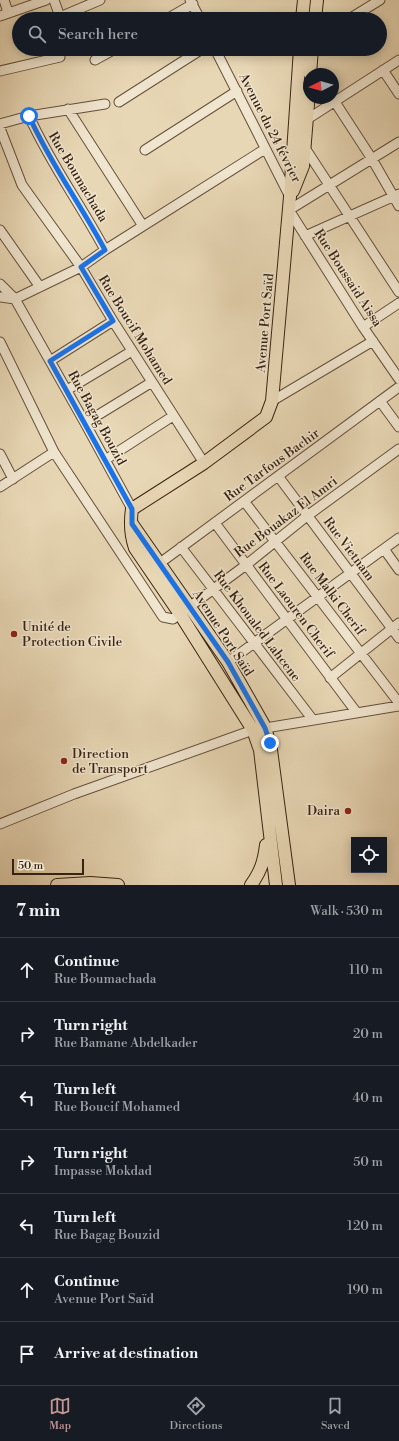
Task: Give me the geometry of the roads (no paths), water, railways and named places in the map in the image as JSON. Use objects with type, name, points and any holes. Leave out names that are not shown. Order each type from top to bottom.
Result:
[{"type":"main road","points":[[303,12],[304,0]]},
{"type":"main road","points":[[316,12],[317,0]]},
{"type":"main road","name":"Avenue Port Saïd","points":[[276,885],[260,750],[259,728],[135,548],[132,538],[132,509],[204,463],[266,417],[272,401],[289,210],[300,56]]},
{"type":"main road","points":[[310,68],[311,56]]},
{"type":"main road","name":"Avenue Port Saïd","points":[[290,197],[303,166],[308,104]]},
{"type":"main road","name":"Avenue Port Saïd","points":[[132,524],[228,662],[271,750],[289,885]]},
{"type":"main road","points":[[251,885],[264,862],[269,828]]},
{"type":"main road","points":[[57,885],[118,885]]},
{"type":"street","points":[[4,0],[4,14],[46,0]]},
{"type":"street","points":[[54,0],[58,12]]},
{"type":"street","points":[[70,12],[100,0]]},
{"type":"street","points":[[360,12],[380,0]]},
{"type":"street","points":[[177,12],[191,2],[196,12]]},
{"type":"street","points":[[95,60],[102,56]]},
{"type":"street","points":[[119,102],[191,56]]},
{"type":"street","name":"Avenue du 24 février","points":[[219,56],[290,197]]},
{"type":"street","points":[[0,71],[60,57]]},
{"type":"street","points":[[339,99],[399,60]]},
{"type":"street","points":[[383,70],[399,94]]},
{"type":"street","points":[[145,150],[237,91]]},
{"type":"street","points":[[0,124],[29,116],[105,104]]},
{"type":"street","points":[[295,126],[332,104]]},
{"type":"street","points":[[336,104],[396,195],[399,206]]},
{"type":"street","points":[[68,109],[143,226]]},
{"type":"street","name":"Rue Boumachada","points":[[29,116],[38,136],[92,225],[105,250]]},
{"type":"street","name":"Rue Boucif Mohamed","points":[[0,128],[22,185],[81,267],[113,321],[204,463]]},
{"type":"street","points":[[289,210],[399,142]]},
{"type":"street","points":[[0,296],[15,298],[81,267],[105,250],[265,148]]},
{"type":"street","points":[[305,148],[399,292]]},
{"type":"street","points":[[305,236],[396,195]]},
{"type":"street","name":"Rue Boussaid Aissa","points":[[289,210],[363,327],[399,379]]},
{"type":"street","points":[[0,230],[40,287]]},
{"type":"street","name":"Rue Bagag Bouzid","points":[[0,284],[15,298],[132,509]]},
{"type":"street","points":[[363,327],[399,303]]},
{"type":"street","points":[[50,361],[113,321]]},
{"type":"street","points":[[272,401],[373,341]]},
{"type":"street","points":[[0,342],[54,452],[163,617],[173,619],[180,614]]},
{"type":"street","points":[[66,390],[132,351]]},
{"type":"street","points":[[85,423],[152,382]]},
{"type":"street","name":"Rue Tarfous Bachir","points":[[160,563],[380,402],[399,386]]},
{"type":"street","points":[[380,402],[399,427]]},
{"type":"street","points":[[105,460],[173,416]]},
{"type":"street","name":"Rue Bouakaz El Amri","points":[[180,614],[308,516],[399,449]]},
{"type":"street","points":[[0,487],[54,452]]},
{"type":"street","points":[[0,454],[13,479]]},
{"type":"street","name":"Rue Vietnam","points":[[278,476],[351,573],[395,625],[399,638]]},
{"type":"street","name":"Rue Malki Cherif","points":[[244,501],[399,703]]},
{"type":"street","name":"Rue Laouren Cherif","points":[[215,523],[357,713]]},
{"type":"street","points":[[228,662],[399,538]]},
{"type":"street","name":"Rue Khoualed Lahcene","points":[[181,547],[313,720]]},
{"type":"street","points":[[384,549],[399,570]]},
{"type":"street","points":[[330,678],[395,625]]},
{"type":"street","points":[[0,824],[74,794],[259,728],[399,706]]},
{"type":"place","name":"Unité de Protection Civile","points":[[14,634]]},
{"type":"place","name":"Direction de Transport","points":[[64,761]]},
{"type":"place","name":"Daira","points":[[348,811]]}]
